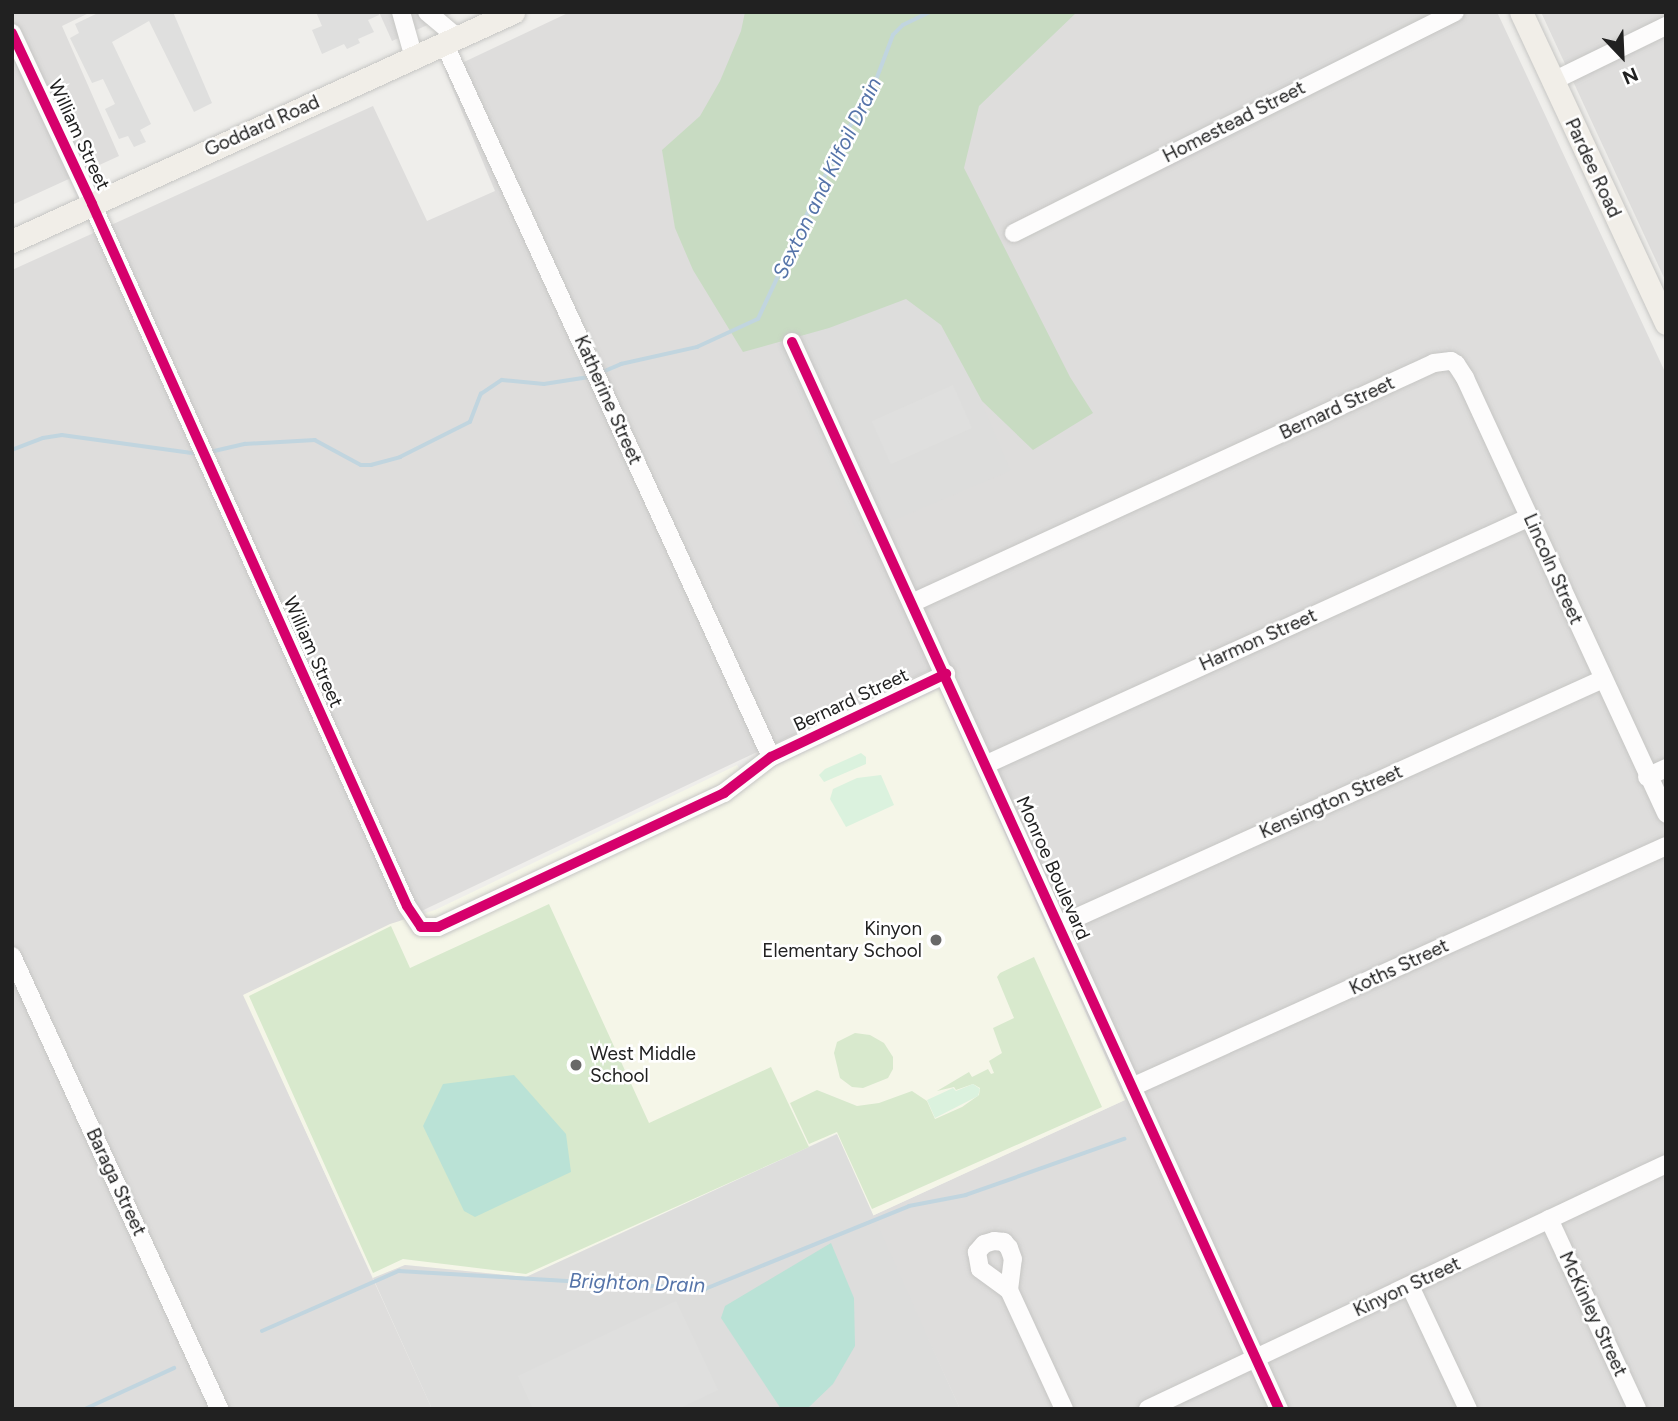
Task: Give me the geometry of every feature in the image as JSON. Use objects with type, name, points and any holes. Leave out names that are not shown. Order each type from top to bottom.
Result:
[{"type":"main road","name":"Goddard Road","points":[[12,241],[513,12]]},
{"type":"main road","name":"Pardee Road","points":[[1521,12],[1666,323]]},
{"type":"street","points":[[401,12],[414,58]]},
{"type":"street","name":"Katherine Street","points":[[427,12],[451,41],[601,388],[771,757]]},
{"type":"street","name":"Homestead Street","points":[[1014,233],[1455,12]]},
{"type":"street","points":[[1553,81],[1666,26]]},
{"type":"street","name":"William Street","points":[[12,33],[211,466],[408,906],[421,927],[438,927],[724,793],[771,757]]},
{"type":"street","name":"Monroe Boulevard","points":[[793,342],[914,602],[1279,1409]]},
{"type":"street","name":"Bernard Street","points":[[914,602],[1434,363],[1443,361],[1456,364]]},
{"type":"street","name":"Lincoln Street","points":[[1456,364],[1530,517],[1647,777]]},
{"type":"street","name":"Harmon Street","points":[[987,764],[1530,517]]},
{"type":"street","name":"Bernard Street","points":[[771,757],[946,674]]},
{"type":"street","name":"Kensington Street","points":[[1060,925],[1603,679]]},
{"type":"street","points":[[1666,768],[1647,777],[1666,814]]},
{"type":"street","name":"Koths Street","points":[[1132,1087],[1666,846]]},
{"type":"street","name":"Baraga Street","points":[[12,956],[219,1409]]},
{"type":"street","name":"Kinyon Street","points":[[1148,1409],[1666,1164]]},
{"type":"street","name":"McKinley Street","points":[[1549,1219],[1637,1409]]},
{"type":"street","points":[[1410,1286],[1468,1409]]},
{"type":"street","points":[[1009,1290],[1064,1409]]},
{"type":"shaded area","points":[[12,12],[91,12],[62,26],[119,156],[12,205]]},
{"type":"shaded area","points":[[100,12],[173,12],[212,103],[194,112],[149,21],[112,42],[151,124],[140,130],[146,142],[134,147],[128,136],[119,139],[105,109],[115,104],[103,79],[92,83],[70,38],[79,33],[75,24]]},
{"type":"shaded area","points":[[316,12],[378,12],[379,15],[368,20],[374,32],[358,39],[360,43],[347,49],[344,44],[322,54],[312,30],[322,26]]},
{"type":"shaded area","points":[[379,12],[456,12],[392,41]]},
{"type":"shaded area","points":[[570,12],[1497,12],[1666,374],[1666,1409],[960,1409],[872,1216],[1125,1100],[940,689],[928,671],[244,995],[432,1409],[12,1409],[12,270],[373,106],[427,221],[495,191],[445,71]]},
{"type":"shaded area","points":[[1541,12],[1666,12],[1666,282]]},
{"type":"shaded area","points":[[926,272],[1010,471],[859,535],[774,336]]},
{"type":"shaded area","points":[[953,385],[972,428],[891,464],[872,421]]},
{"type":"shaded area","name":"West Middle School","points":[[939,689],[1125,1100],[872,1216],[836,1134],[526,1277],[405,1265],[373,1278],[243,995],[390,924],[435,910],[737,765],[746,780]]},
{"type":"shaded area","points":[[837,1134],[960,1409],[432,1409],[373,1278],[405,1265],[526,1277]]},
{"type":"shaded area","points":[[676,1301],[718,1390],[678,1409],[533,1409],[518,1376]]},
{"type":"green space","points":[[745,12],[1077,12],[979,106],[964,168],[1070,377],[1093,413],[1033,450],[982,401],[941,325],[906,299],[829,328],[743,352],[693,270],[675,228],[662,150],[700,116],[720,81],[741,31]]},
{"type":"green space","points":[[861,753],[866,757],[866,764],[824,782],[819,775],[825,769]]},
{"type":"green space","points":[[881,775],[894,805],[846,827],[830,799],[833,789],[857,778]]},
{"type":"green space","points":[[549,904],[649,1123],[771,1067],[809,1147],[526,1274],[403,1259],[373,1273],[249,996],[391,926],[410,968]]},
{"type":"green space","points":[[1034,957],[1102,1107],[872,1209],[837,1132],[809,1144],[790,1103],[817,1090],[857,1106],[879,1103],[912,1091],[927,1101],[935,1119],[962,1107],[979,1095],[980,1088],[973,1084],[956,1090],[954,1087],[937,1091],[969,1072],[972,1077],[988,1069],[991,1074],[994,1073],[989,1061],[1002,1053],[993,1028],[1014,1018],[997,977]]},
{"type":"green space","points":[[855,1033],[870,1035],[884,1043],[893,1057],[893,1069],[888,1078],[863,1088],[852,1087],[840,1078],[834,1053],[837,1042]]},
{"type":"green space","points":[[514,1075],[566,1134],[571,1172],[475,1217],[464,1211],[423,1126],[443,1084]]},
{"type":"green space","points":[[973,1084],[980,1089],[978,1096],[935,1118],[927,1100],[953,1088],[956,1091]]},
{"type":"green space","points":[[831,1243],[854,1298],[855,1346],[833,1384],[807,1409],[781,1409],[721,1318],[725,1306]]},
{"type":"waterway","name":"Sexton and Kilfoil Drain","points":[[600,373],[621,364],[697,347],[758,319],[844,135],[870,96],[893,35],[903,25],[930,12]]},
{"type":"waterway","name":"Sexton and Kilfoil Drain","points":[[210,452],[245,444],[315,440],[361,465],[371,465],[400,457],[470,422],[481,394],[502,380],[544,384],[590,377]]},
{"type":"waterway","name":"Sexton and Kilfoil Drain","points":[[12,450],[43,438],[62,435],[199,454]]},
{"type":"waterway","name":"Brighton Drain","points":[[262,1331],[399,1271],[705,1289],[909,1206],[966,1195],[1124,1139]]},
{"type":"waterway","name":"Brighton Drain","points":[[85,1409],[174,1368]]},
{"type":"cycle path","points":[[12,33],[92,204],[407,906],[421,927],[438,927],[724,793],[771,757],[946,674]]},
{"type":"cycle path","points":[[792,342],[1279,1409]]},
{"type":"place","name":"Kinyon Elementary School","points":[[936,940]]},
{"type":"place","name":"West Middle School","points":[[576,1065]]}]
